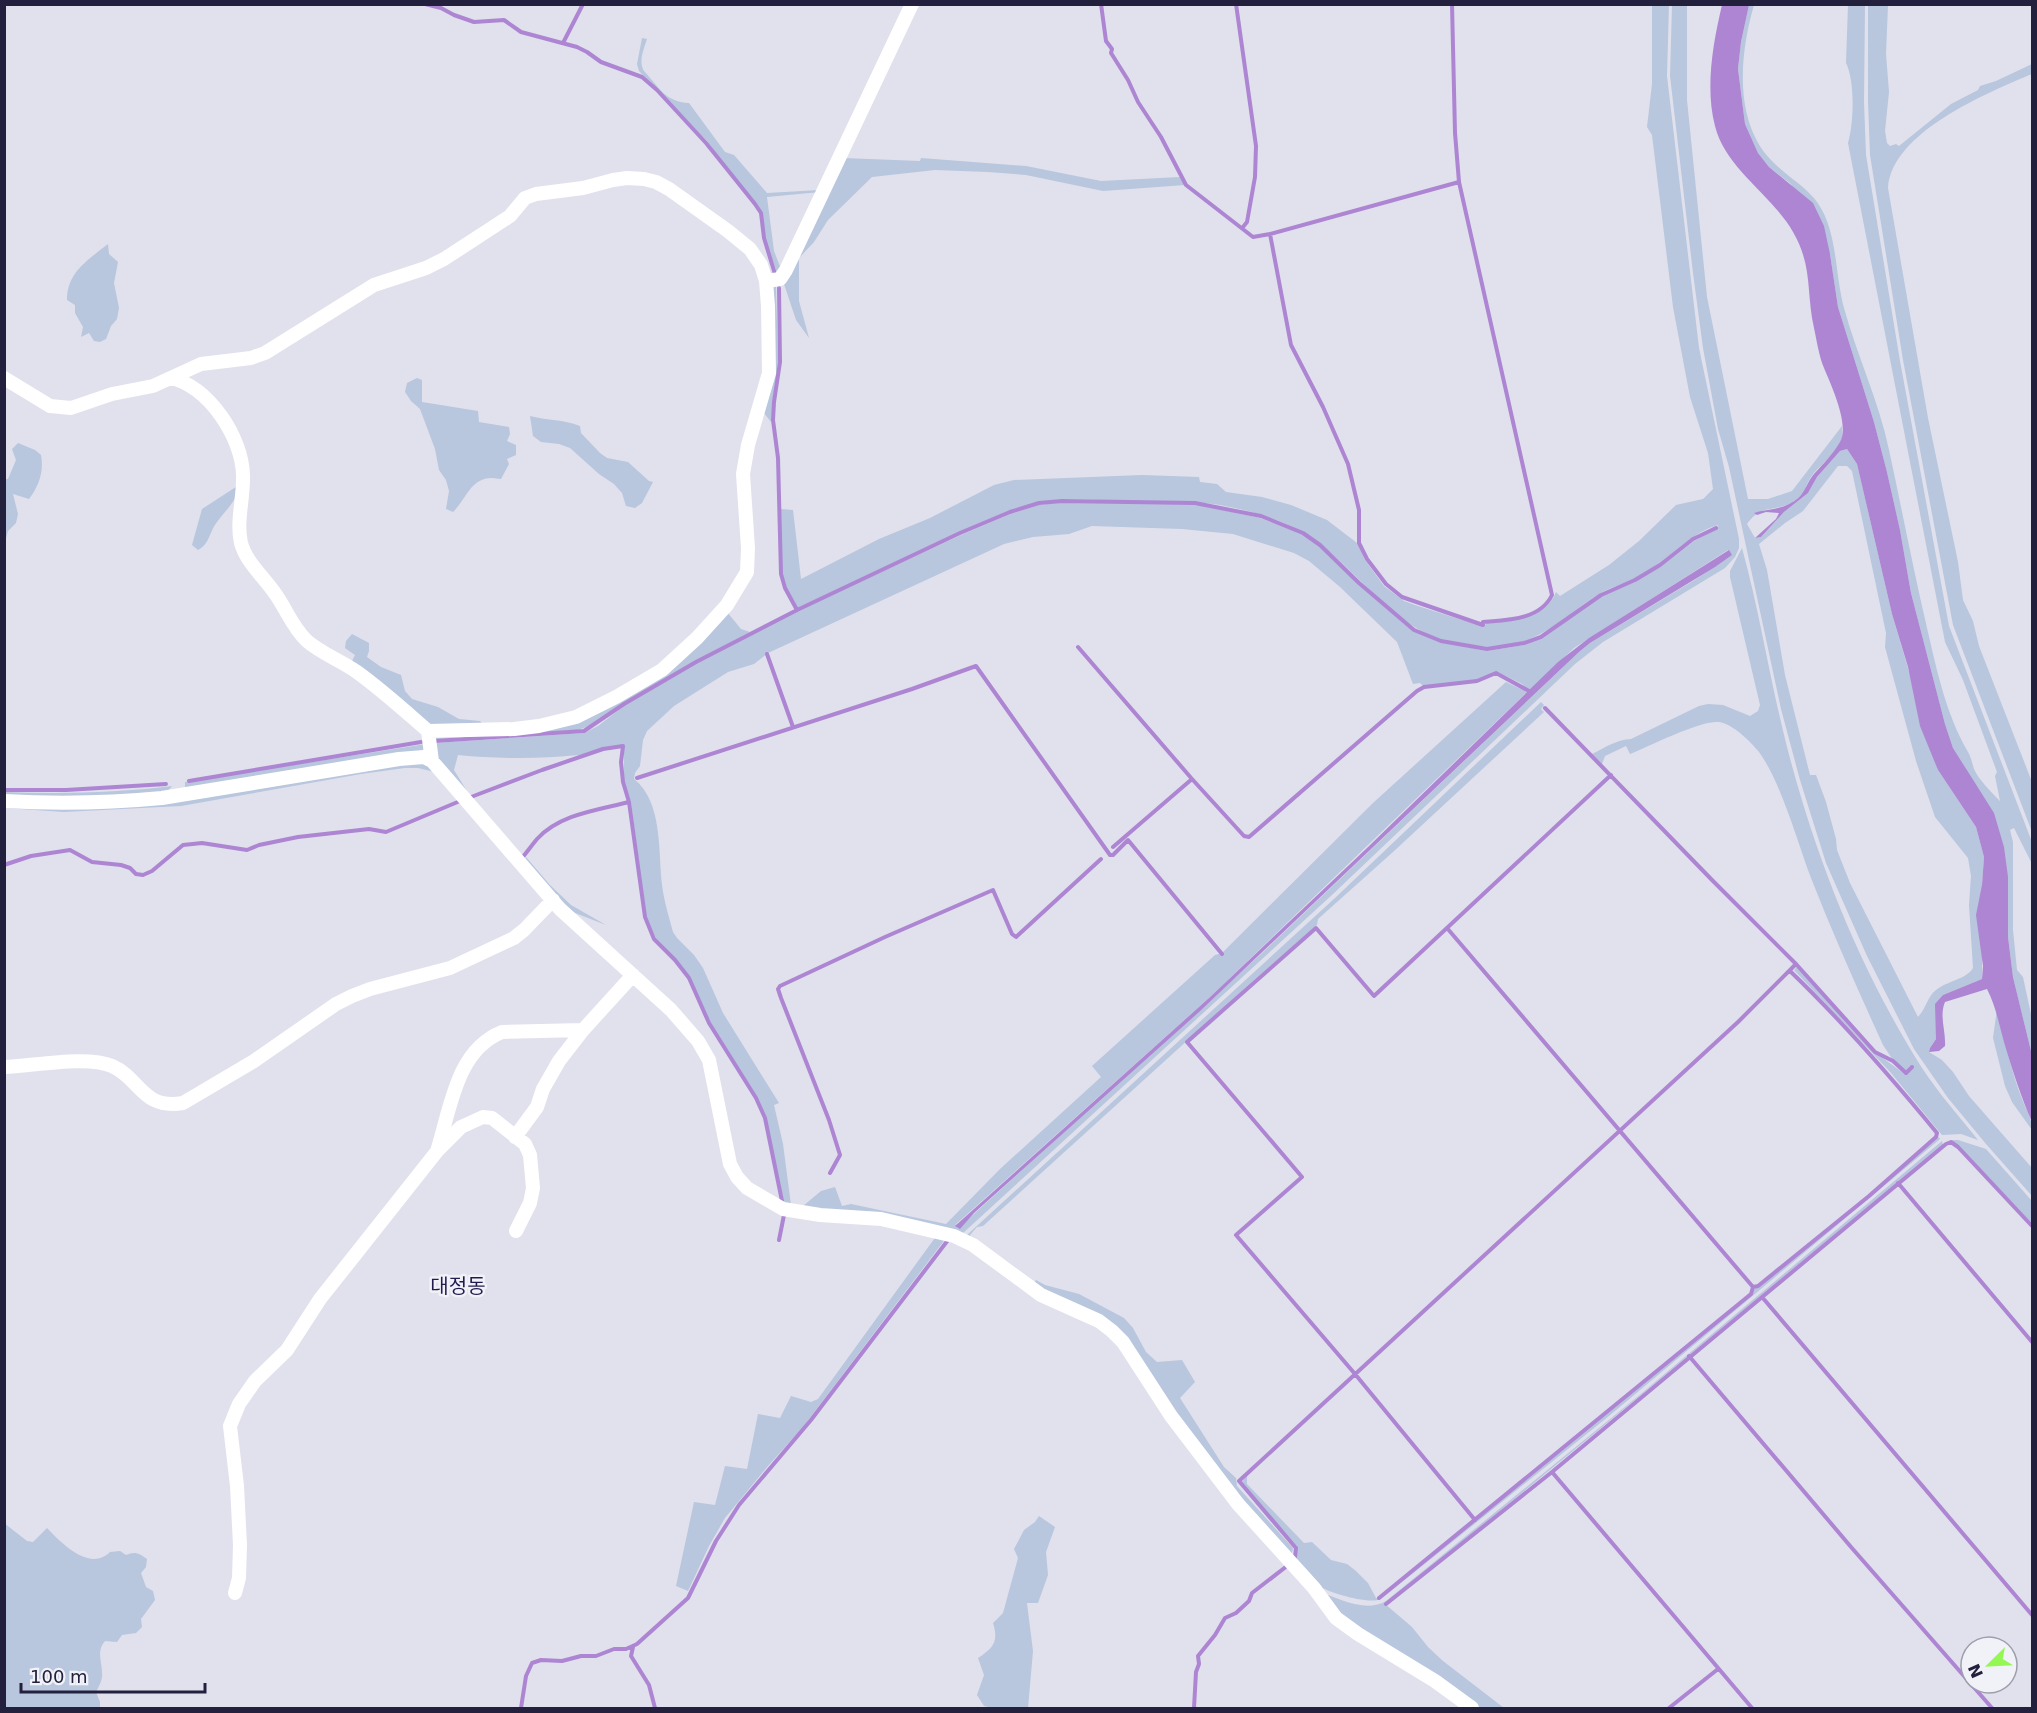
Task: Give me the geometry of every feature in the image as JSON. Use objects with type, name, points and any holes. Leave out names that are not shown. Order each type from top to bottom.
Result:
[{"type":"street","points":[[766,281],[780,279],[786,270],[912,4]]},
{"type":"street","points":[[4,378],[50,406],[60,408],[83,405],[112,394],[153,386],[201,364],[251,358],[265,353],[374,285],[426,268],[444,259],[510,216],[525,198],[620,179],[644,179],[656,182],[682,197],[750,249],[761,265],[766,281],[769,373],[748,445],[743,474],[748,548],[747,572],[727,605],[697,638],[662,670],[576,717],[514,729],[428,731],[358,673],[308,642],[294,625],[275,593],[247,557],[241,543],[240,513],[243,474],[240,455],[231,434],[206,396],[193,387],[171,378]]},
{"type":"street","points":[[428,731],[432,761]]},
{"type":"street","points":[[4,801],[122,802],[200,792],[399,759],[424,757],[432,761],[553,900],[671,1010],[704,1049],[730,1164],[736,1177],[747,1188],[783,1209],[813,1214],[881,1219],[954,1236],[973,1245],[1041,1295],[1099,1321],[1113,1331],[1123,1342],[1171,1416],[1238,1504],[1314,1588],[1336,1618],[1435,1681],[1472,1708]]},
{"type":"street","points":[[4,1067],[79,1061],[96,1062],[120,1070],[139,1089],[158,1102],[172,1105],[183,1103],[254,1061],[336,1004],[352,996],[450,968],[514,938],[553,900]]},
{"type":"street","points":[[515,1137],[537,1107],[543,1089],[559,1061],[583,1030],[633,975]]},
{"type":"street","points":[[438,1150],[463,1067],[475,1050],[490,1036],[502,1032],[583,1030]]},
{"type":"street","points":[[235,1593],[239,1578],[240,1545],[237,1486],[230,1438],[230,1426],[234,1415],[246,1392],[287,1350],[320,1299],[438,1150],[461,1127],[483,1117],[492,1118],[525,1144],[530,1155],[533,1188],[530,1203],[516,1231]]},
{"type":"shaded area","points":[[1652,5],[1669,5],[1667,76],[1699,348],[1739,539],[1739,548],[1735,557],[1725,568],[1603,642],[1575,664],[1333,894],[962,1234],[785,1208],[766,1117],[757,1097],[711,1023],[690,977],[656,938],[646,916],[631,802],[624,782],[624,745],[585,754],[549,757],[503,758],[458,755],[454,770],[470,796],[437,760],[435,743],[584,733],[598,726],[624,706],[697,663],[797,611],[1010,514],[1039,505],[1062,502],[1195,504],[1260,518],[1303,534],[1413,631],[1441,642],[1487,651],[1524,645],[1542,639],[1602,596],[1635,582],[1694,541],[1717,529],[1718,525],[1694,537],[1642,575],[1599,594],[1560,622],[1534,637],[1519,643],[1485,647],[1456,644],[1432,636],[1410,624],[1391,610],[1337,558],[1316,541],[1290,526],[1259,514],[1186,501],[1074,499],[1026,506],[966,529],[797,608],[785,586],[782,575],[781,509],[793,510],[801,579],[879,539],[930,518],[994,485],[1014,480],[1142,475],[1199,477],[1200,482],[1217,484],[1226,492],[1262,497],[1291,505],[1327,520],[1357,543],[1365,560],[1384,586],[1404,601],[1484,627],[1486,623],[1516,620],[1536,614],[1551,601],[1556,592],[1560,596],[1609,565],[1639,541],[1676,505],[1703,499],[1713,489],[1708,453],[1690,397],[1673,307],[1652,135],[1647,127],[1652,84]],"holes":[[[1092,526],[1182,529],[1233,534],[1294,553],[1309,561],[1340,587],[1397,642],[1413,684],[1420,683],[1423,686],[1478,680],[1498,672],[1522,684],[1529,691],[1574,648],[1728,550],[1732,555],[1579,652],[1261,954],[965,1222],[955,1225],[1209,998],[1527,692],[1506,682],[1373,803],[1222,953],[1215,955],[1092,1066],[1101,1077],[1000,1169],[946,1224],[851,1204],[842,1206],[835,1187],[821,1191],[803,1206],[791,1205],[783,1144],[774,1105],[779,1103],[723,1013],[703,968],[673,932],[663,891],[655,814],[650,800],[634,779],[640,766],[643,740],[647,731],[674,706],[728,672],[754,664],[768,653],[1004,544],[1033,537],[1069,534]]]},
{"type":"shaded area","points":[[1672,5],[1687,5],[1687,100],[1707,297],[1748,499],[1768,499],[1792,491],[1842,426],[1839,446],[1814,473],[1799,498],[1782,507],[1758,513],[1747,524],[1755,538],[1761,537],[1784,512],[1808,493],[1817,477],[1840,451],[1847,449],[1857,464],[1892,614],[1938,770],[1976,827],[1984,857],[1982,979],[1943,995],[1936,1039],[1929,1052],[1942,1060],[1953,1072],[1969,1096],[2032,1168],[2032,1196],[1948,1098],[1914,1049],[1867,956],[1826,863],[1781,709],[1729,467],[1718,429],[1703,348],[1670,76]],"holes":[[[1838,466],[1847,466],[1852,471],[1886,633],[1885,647],[1916,761],[1935,817],[1968,858],[1971,876],[1969,905],[1973,968],[1966,975],[1936,990],[1918,1017],[1850,883],[1837,850],[1826,802],[1816,775],[1810,775],[1785,675],[1767,570],[1759,544],[1803,511]]]},
{"type":"shaded area","points":[[1722,5],[1749,5],[1738,69],[1745,124],[1758,153],[1769,167],[1813,203],[1824,226],[1838,307],[1887,472],[1911,593],[1945,724],[1953,748],[1994,813],[2004,847],[2008,877],[2008,937],[2013,977],[2032,1055],[2032,1122],[1987,989],[1945,1002],[1943,1013],[1945,1046],[1939,1051],[1929,1052],[1936,1039],[1935,1004],[1943,995],[1982,979],[1983,966],[1976,915],[1982,885],[1984,857],[1976,827],[1938,770],[1920,726],[1908,667],[1892,614],[1857,464],[1847,449],[1840,451],[1817,477],[1808,493],[1784,512],[1761,537],[1755,538],[1776,519],[1779,513],[1766,512],[1757,515],[1754,513],[1785,506],[1799,498],[1814,474],[1838,446],[1843,426],[1835,394],[1819,354],[1804,256],[1799,244],[1774,206],[1729,155],[1720,141],[1715,126],[1710,81],[1713,50]]},
{"type":"shaded area","points":[[1749,5],[1754,5],[1745,44],[1743,86],[1750,126],[1759,144],[1771,160],[1819,204],[1829,227],[1844,308],[1885,432],[1943,692],[1974,769],[1982,782],[2000,801],[1995,776],[1997,772],[1963,680],[1945,642],[1848,143],[1853,102],[1851,80],[1846,63],[1848,5],[1865,5],[1866,155],[1900,361],[1949,626],[2032,842],[2032,864],[2014,828],[2010,830],[2013,842],[2013,930],[2017,970],[2023,977],[2032,1019],[2032,1055],[2013,977],[2007,909],[1966,769],[1953,748],[1945,724],[1911,593],[1887,472],[1838,307],[1830,254],[1791,184],[1769,167],[1758,153],[1745,124],[1738,69]]},
{"type":"shaded area","points":[[1868,5],[1888,5],[1886,54],[1889,92],[1885,131],[1887,143],[1890,146],[1896,144],[1899,146],[1951,104],[1978,90],[1980,86],[2032,64],[2032,74],[1968,104],[1923,132],[1906,149],[1893,168],[1888,188],[1928,418],[1958,562],[1963,600],[1973,621],[1979,646],[2032,782],[2032,832],[1953,625],[1903,360],[1870,155]]},
{"type":"shaded area","points":[[642,38],[647,39],[642,59],[644,71],[668,97],[689,103],[725,152],[734,155],[767,193],[820,190],[820,192],[767,197],[774,251],[781,269],[777,273],[765,238],[762,213],[756,203],[708,142],[639,71],[637,64]]},
{"type":"shaded area","points":[[843,158],[920,161],[921,158],[1026,166],[1101,181],[1180,177],[1185,185],[1103,191],[1026,175],[935,170],[872,177],[828,220],[814,242],[799,258],[799,301],[809,338],[796,320],[783,281]]},
{"type":"shaded area","points":[[108,244],[109,254],[118,262],[114,283],[119,308],[117,319],[111,326],[106,339],[100,342],[94,341],[89,333],[81,337],[83,327],[75,313],[75,305],[67,300],[68,290],[75,274],[86,261]]},
{"type":"shaded area","points":[[776,286],[778,361],[771,422],[764,413],[773,288]]},
{"type":"shaded area","points":[[417,378],[422,380],[422,402],[478,411],[479,422],[509,427],[510,434],[507,441],[516,445],[516,455],[507,459],[509,464],[501,479],[492,478],[478,482],[453,512],[446,509],[449,491],[446,480],[439,470],[435,449],[420,409],[405,392],[407,383]]},
{"type":"shaded area","points":[[530,416],[580,426],[581,433],[600,453],[607,458],[628,462],[653,482],[642,503],[635,508],[626,506],[622,493],[614,484],[570,448],[541,442],[533,436]]},
{"type":"shaded area","points":[[18,443],[41,455],[41,473],[36,489],[29,499],[13,494],[18,514],[16,523],[8,531],[5,542],[5,479],[8,479],[16,460],[12,449]]},
{"type":"shaded area","points":[[239,485],[234,500],[214,526],[205,544],[198,550],[192,545],[202,509]]},
{"type":"shaded area","points":[[1742,548],[1787,747],[1812,831],[1842,913],[1879,992],[1922,1068],[1978,1140],[1961,1134],[1942,1135],[1891,1073],[1794,970],[1797,967],[1876,1053],[1906,1075],[1912,1069],[1910,1066],[1905,1071],[1893,1060],[1883,1045],[1819,899],[1774,779],[1759,752],[1751,743],[1730,726],[1711,722],[1688,729],[1630,754],[1626,746],[1605,756],[1602,764],[1592,754],[1616,742],[1631,739],[1699,706],[1723,705],[1750,716],[1758,711],[1760,705],[1730,577],[1730,571]]},
{"type":"shaded area","points":[[1729,550],[1732,555],[1715,567],[1590,643],[1579,652],[1199,1012],[974,1213],[960,1229],[955,1226],[1209,998],[1558,662],[1589,638]]},
{"type":"shaded area","points":[[727,612],[741,629],[750,632],[628,700],[585,728],[567,732],[434,739],[434,736],[598,711]]},
{"type":"shaded area","points":[[352,634],[369,643],[367,657],[381,667],[401,675],[405,691],[412,699],[438,707],[459,719],[480,721],[485,727],[429,728],[350,665],[355,655],[345,648],[346,641]]},
{"type":"shaded area","points":[[1541,702],[1544,705],[1541,709],[1544,712],[1318,919],[1317,925],[983,1226],[977,1227],[970,1235],[1034,1283],[1036,1280],[1045,1285],[1079,1294],[1124,1318],[1133,1328],[1146,1352],[1157,1362],[1182,1360],[1195,1382],[1180,1398],[1224,1467],[1236,1478],[1237,1486],[1293,1548],[1291,1557],[1240,1502],[1128,1345],[967,1239],[967,1235],[1335,898]]},
{"type":"shaded area","points":[[426,744],[422,752],[185,788],[185,782]]},
{"type":"shaded area","points":[[419,762],[431,766],[439,773],[418,768],[405,768],[181,806],[64,812],[5,808],[64,807]]},
{"type":"shaded area","points":[[172,786],[167,792],[93,799],[5,798],[5,792],[88,792]]},
{"type":"shaded area","points":[[526,857],[571,905],[606,925],[565,909],[525,859]]},
{"type":"shaded area","points":[[1997,1009],[2011,1066],[2030,1118],[2032,1130],[2012,1102],[2005,1086],[1993,1038]]},
{"type":"shaded area","points":[[1939,1137],[1940,1139],[1609,1416],[1381,1599],[1367,1600],[1348,1597],[1313,1583],[1293,1560],[1297,1555],[1297,1546],[1241,1483],[1247,1476],[1247,1484],[1304,1543],[1312,1542],[1331,1560],[1347,1564],[1368,1583],[1376,1598],[1379,1599],[1752,1294],[1755,1288]]},
{"type":"shaded area","points":[[1952,1140],[1986,1149],[2032,1201],[2032,1223]]},
{"type":"shaded area","points":[[1942,1141],[1943,1145],[1595,1433],[1385,1604],[1412,1627],[1443,1661],[1504,1708],[1476,1708],[1351,1625],[1320,1592],[1362,1605],[1370,1606],[1386,1601],[1642,1393]]},
{"type":"shaded area","points":[[937,1235],[946,1238],[803,1427],[725,1518],[688,1591],[676,1586],[694,1502],[715,1505],[725,1466],[747,1469],[758,1414],[780,1418],[791,1396],[811,1402],[818,1399]]},
{"type":"shaded area","points":[[1039,1516],[1055,1527],[1046,1552],[1048,1575],[1038,1603],[1027,1603],[1033,1651],[1028,1708],[984,1706],[977,1695],[984,1675],[978,1658],[991,1648],[995,1640],[993,1623],[1003,1613],[1018,1558],[1014,1549],[1024,1530]]},
{"type":"shaded area","points":[[4,1523],[27,1541],[33,1542],[47,1528],[68,1548],[85,1557],[94,1559],[110,1552],[120,1551],[126,1555],[137,1553],[147,1559],[146,1567],[141,1573],[146,1587],[153,1591],[155,1600],[141,1619],[142,1627],[136,1633],[122,1635],[117,1642],[105,1641],[102,1645],[100,1652],[102,1678],[96,1692],[100,1708],[5,1708]]},
{"type":"waterway","points":[[425,4],[474,22],[504,20],[521,32],[577,47],[601,62],[642,77],[706,143],[755,204],[761,213],[764,238],[775,274]]},
{"type":"waterway","points":[[563,43],[583,4]]},
{"type":"waterway","points":[[1101,4],[1106,41],[1112,49],[1111,53],[1128,80],[1138,102],[1161,137],[1186,185],[1253,237],[1270,234]]},
{"type":"waterway","points":[[1236,4],[1256,146],[1255,177],[1247,222],[1243,227]]},
{"type":"waterway","points":[[1452,4],[1455,133],[1459,182],[1552,595],[1547,603],[1531,614],[1512,619],[1483,622]]},
{"type":"waterway","points":[[1459,182],[1270,234],[1291,345],[1323,407],[1348,464],[1359,510],[1359,543],[1367,559],[1386,584],[1402,597],[1483,625]]},
{"type":"waterway","points":[[779,288],[780,362],[773,420],[778,458],[781,574],[785,588],[797,610]]},
{"type":"waterway","points":[[435,741],[584,731],[624,704],[696,662],[797,610],[960,533],[1010,512],[1039,503],[1062,501],[1195,503],[1261,516],[1303,533],[1320,545],[1359,583],[1414,630],[1441,641],[1487,649],[1524,643],[1541,637],[1601,595],[1635,580],[1660,565],[1693,539],[1716,528]]},
{"type":"waterway","points":[[1078,647],[1192,779]]},
{"type":"waterway","points":[[767,654],[793,727]]},
{"type":"waterway","points":[[637,778],[976,666],[1110,855],[1113,855],[1128,840],[1222,954]]},
{"type":"waterway","points":[[1113,847],[1192,779],[1244,836],[1249,837],[1424,687],[1477,681],[1496,673],[1529,691]]},
{"type":"waterway","points":[[1545,708],[1796,964],[1875,1052],[1893,1061],[1906,1073],[1912,1067]]},
{"type":"waterway","points":[[189,781],[421,742]]},
{"type":"waterway","points":[[471,797],[603,749],[623,746],[621,762],[623,782],[629,802],[645,917],[654,939],[689,978],[709,1023],[756,1098],[765,1118],[782,1201]]},
{"type":"waterway","points":[[1475,1520],[1355,1374],[1236,1235],[1302,1177],[1187,1042],[1316,928],[1374,996],[1611,775]]},
{"type":"waterway","points":[[4,790],[66,790],[166,784]]},
{"type":"waterway","points":[[4,865],[31,856],[70,850],[92,862],[121,865],[130,868],[136,874],[143,875],[152,871],[183,845],[202,843],[247,850],[259,845],[298,837],[369,829],[386,832],[460,801]]},
{"type":"waterway","points":[[522,858],[546,831],[568,818],[629,802]]},
{"type":"waterway","points":[[830,1173],[840,1155],[829,1120],[781,998],[778,989],[780,986],[993,890],[1012,934],[1016,937],[1101,859]]},
{"type":"waterway","points":[[1447,928],[1753,1287]]},
{"type":"waterway","points":[[1194,1708],[1198,1656],[1225,1618],[1236,1613],[1249,1601],[1252,1593],[1295,1557],[1296,1548],[1239,1481],[1738,1022],[1796,964]]},
{"type":"waterway","points":[[1379,1598],[1751,1294],[1753,1287],[1758,1286],[1869,1196],[1936,1137],[1937,1133],[1884,1070],[1790,971]]},
{"type":"waterway","points":[[1386,1604],[1552,1472],[1946,1144],[1951,1142],[1958,1147],[2032,1226]]},
{"type":"waterway","points":[[1898,1183],[2032,1342]]},
{"type":"waterway","points":[[779,1240],[784,1215]]},
{"type":"waterway","points":[[521,1708],[526,1676],[532,1663],[541,1660],[562,1661],[581,1656],[596,1656],[614,1649],[626,1649],[637,1644],[688,1598],[716,1541],[739,1505],[811,1420],[948,1240]]},
{"type":"waterway","points":[[1762,1297],[2032,1615]]},
{"type":"waterway","points":[[1689,1356],[1851,1547],[1992,1708]]},
{"type":"waterway","points":[[1552,1472],[1752,1708]]},
{"type":"waterway","points":[[633,1647],[631,1656],[649,1685],[655,1708]]},
{"type":"waterway","points":[[1669,1708],[1718,1669]]},
{"type":"district","name":"대정동","points":[[458,1286]]}]
